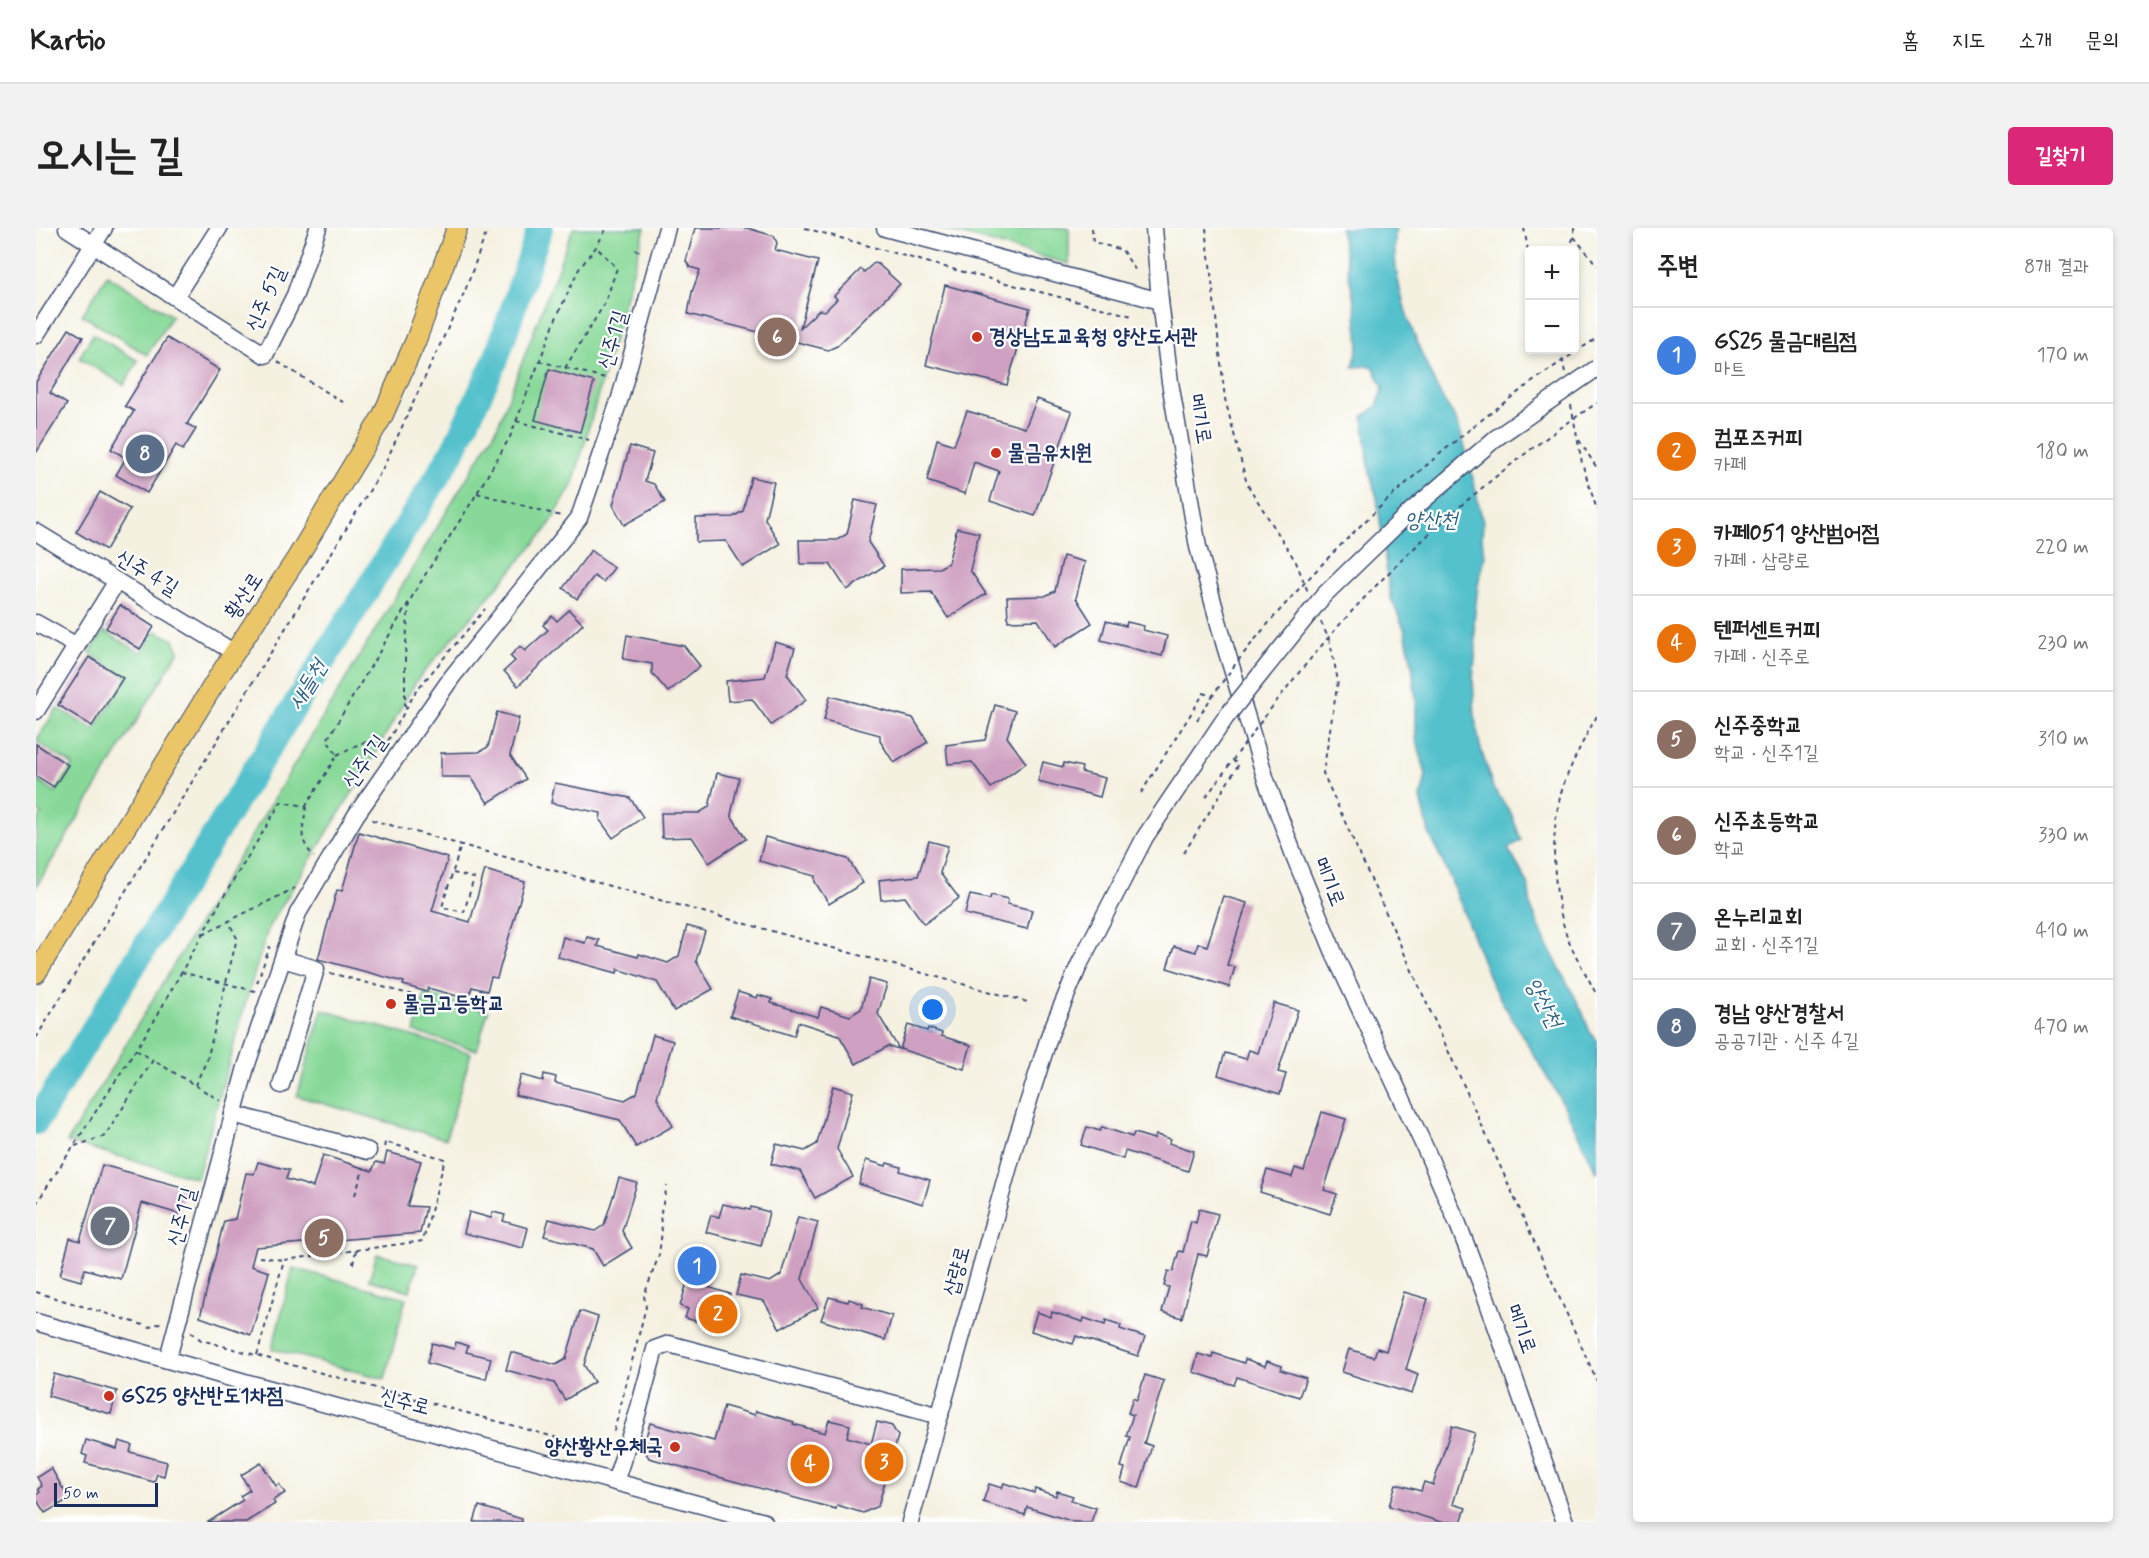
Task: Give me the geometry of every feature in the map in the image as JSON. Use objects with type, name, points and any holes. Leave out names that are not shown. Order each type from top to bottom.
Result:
[{"type":"main road","name":"황산로","points":[[38,964],[297,558],[382,417],[416,340],[457,228]]},
{"type":"street","name":"신주 5길","points":[[67,228],[265,355],[295,295],[318,228]]},
{"type":"street","points":[[36,335],[104,228]]},
{"type":"street","points":[[176,297],[219,228]]},
{"type":"street","name":"신주1길","points":[[168,1358],[228,1108],[246,1067],[298,913],[356,814],[452,677],[579,518],[620,398],[668,228]]},
{"type":"street","points":[[885,228],[1160,301]]},
{"type":"street","name":"메기로","points":[[1154,228],[1170,382],[1198,547],[1225,646],[1266,780],[1337,960],[1458,1224],[1565,1522]]},
{"type":"street","name":"삽량로","points":[[910,1522],[1016,1141],[1050,1034],[1080,963],[1144,837],[1226,717],[1324,595],[1411,511],[1496,438],[1597,368]]},
{"type":"street","name":"신주 4길","points":[[36,532],[235,653]]},
{"type":"street","points":[[36,711],[117,581]]},
{"type":"street","points":[[36,623],[76,646]]},
{"type":"street","points":[[281,1085],[315,969],[283,959]]},
{"type":"street","points":[[228,1108],[368,1151]]},
{"type":"street","name":"신주로","points":[[36,1322],[168,1358],[248,1383],[764,1522]]},
{"type":"street","points":[[615,1482],[655,1349],[669,1344],[940,1416]]},
{"type":"path","points":[[36,1038],[382,470],[465,291],[488,228]]},
{"type":"path","points":[[337,755],[327,740],[510,437],[557,316],[579,269],[596,247],[606,228]]},
{"type":"path","points":[[805,228],[1132,316]]},
{"type":"path","points":[[1092,228],[1093,242],[1122,250],[1136,271]]},
{"type":"path","points":[[1206,228],[1225,399],[1247,484],[1296,562],[1309,592]]},
{"type":"path","points":[[1524,228],[1527,246]]},
{"type":"path","points":[[1570,246],[1574,237],[1574,228]]},
{"type":"path","points":[[1574,237],[1597,265]]},
{"type":"path","points":[[565,368],[605,303],[617,268],[596,247]]},
{"type":"path","points":[[635,250],[644,253]]},
{"type":"path","points":[[1562,354],[1567,383]]},
{"type":"path","points":[[265,355],[346,404]]},
{"type":"path","points":[[539,361],[609,379]]},
{"type":"path","points":[[1206,797],[1306,663],[1378,584],[1511,464],[1597,403]]},
{"type":"path","points":[[1571,405],[1582,463],[1597,510]]},
{"type":"path","points":[[516,421],[592,441]]},
{"type":"path","points":[[1577,438],[1597,468]]},
{"type":"path","points":[[477,493],[562,516]]},
{"type":"path","points":[[405,710],[405,657],[410,601]]},
{"type":"path","points":[[1321,622],[1330,642],[1338,681],[1323,773],[1597,1381]]},
{"type":"path","points":[[1141,793],[1204,693],[1212,698]]},
{"type":"path","points":[[1597,716],[1578,750],[1564,783],[1554,829],[1557,887],[1565,932],[1597,996]]},
{"type":"path","points":[[314,857],[304,846],[302,831],[306,806],[337,755],[362,742],[377,739],[387,743]]},
{"type":"path","points":[[1184,853],[1239,764],[1233,761]]},
{"type":"path","points":[[36,1204],[136,1050],[281,802],[306,806]]},
{"type":"path","points":[[366,818],[1031,1003]]},
{"type":"path","points":[[453,873],[474,878],[464,912],[442,906],[461,845]]},
{"type":"path","points":[[203,934],[298,887]]},
{"type":"path","points":[[195,1085],[207,1060],[237,938],[228,921]]},
{"type":"path","points":[[315,969],[413,995]]},
{"type":"path","points":[[181,972],[255,991]]},
{"type":"path","points":[[136,1050],[195,1085],[228,1108]]},
{"type":"path","points":[[73,1147],[105,1136],[153,1060]]},
{"type":"path","points":[[259,1257],[284,1260],[423,1241],[445,1159],[386,1142],[382,1155],[368,1151],[355,1196]]},
{"type":"path","points":[[190,1327],[192,1334],[201,1340],[602,1450],[612,1441],[646,1307],[644,1296],[659,1255],[662,1231],[660,1216],[667,1186]]},
{"type":"path","points":[[353,1263],[356,1250]]},
{"type":"path","points":[[257,1355],[284,1260]]},
{"type":"path","points":[[36,1292],[150,1327],[166,1319]]},
{"type":"green space","points":[[573,228],[645,228],[573,484],[547,529],[417,680],[357,785],[269,926],[197,1178],[67,1142],[497,428]]},
{"type":"green space","points":[[939,228],[1069,228],[1069,264]]},
{"type":"green space","points":[[107,275],[172,316],[147,355],[82,315]]},
{"type":"green space","points":[[93,334],[138,361],[124,385],[79,358]]},
{"type":"green space","points":[[104,631],[141,653],[156,631],[174,640],[179,651],[36,887],[36,824],[42,814],[36,809],[36,780],[56,792],[73,765],[36,741],[57,708],[94,730],[127,678],[90,653]]},
{"type":"green space","points":[[425,994],[488,1011],[477,1050],[414,1032]]},
{"type":"green space","points":[[322,1010],[471,1053],[446,1139],[297,1096]]},
{"type":"green space","points":[[377,1254],[418,1265],[410,1291],[369,1280]]},
{"type":"green space","points":[[293,1268],[406,1298],[385,1379],[272,1349]]},
{"type":"water","name":"양산천","points":[[1340,228],[1396,228],[1396,270],[1406,313],[1431,375],[1457,421],[1465,449],[1483,522],[1482,539],[1485,557],[1478,585],[1474,621],[1475,719],[1480,746],[1493,788],[1511,813],[1521,840],[1508,849],[1528,883],[1531,907],[1546,942],[1582,1011],[1590,1032],[1597,1040],[1597,1173],[1562,1102],[1492,985],[1451,880],[1429,833],[1421,798],[1426,775],[1416,737],[1416,700],[1412,664],[1405,631],[1390,596],[1363,417],[1377,406],[1383,388],[1373,366],[1353,367],[1359,343],[1355,306]]},
{"type":"building","points":[[695,228],[747,228],[774,236],[777,243],[775,250],[818,261],[800,328],[819,310],[825,311],[837,299],[834,296],[861,269],[864,272],[874,263],[900,284],[837,346],[828,350],[688,314],[692,292],[700,270],[690,267],[686,261]]},
{"type":"building","name":"경상남도교육청 양산도서관","points":[[945,285],[1030,308],[1007,385],[926,365]]},
{"type":"building","points":[[69,329],[83,337],[50,393],[67,404],[36,453],[36,382]]},
{"type":"building","points":[[167,338],[220,370],[187,424],[196,429],[183,450],[176,445],[147,493],[116,475],[126,458],[111,449],[134,411],[125,406]]},
{"type":"building","points":[[549,369],[594,382],[580,432],[535,420]]},
{"type":"building","name":"물금유치원","points":[[1037,399],[1072,412],[1035,516],[990,501],[999,471],[974,462],[965,494],[927,481],[937,439],[954,445],[967,411],[1025,428]]},
{"type":"building","points":[[630,446],[653,453],[645,481],[654,484],[665,502],[624,525],[613,505]]},
{"type":"building","points":[[751,477],[774,482],[765,519],[780,544],[743,567],[726,541],[696,542],[696,518],[733,517],[743,511]]},
{"type":"building","points":[[100,492],[130,509],[106,550],[76,532]]},
{"type":"building","points":[[855,500],[877,505],[868,542],[884,566],[847,590],[830,564],[800,564],[799,540],[837,540],[847,534]]},
{"type":"building","points":[[957,528],[979,533],[970,570],[986,594],[948,618],[931,592],[901,593],[901,569],[939,568],[948,563]]},
{"type":"building","points":[[591,550],[614,568],[603,582],[594,576],[577,599],[563,588]]},
{"type":"building","points":[[1063,556],[1085,562],[1076,598],[1092,623],[1055,647],[1038,620],[1008,621],[1007,597],[1045,596],[1055,591]]},
{"type":"building","points":[[120,605],[154,627],[140,649],[106,628]]},
{"type":"building","points":[[569,610],[583,624],[518,686],[504,671],[515,661],[510,656],[520,646],[525,651],[548,630],[543,625],[552,616],[557,621]]},
{"type":"building","points":[[1106,621],[1126,626],[1127,622],[1144,626],[1143,630],[1167,636],[1162,656],[1101,640]]},
{"type":"building","points":[[627,635],[684,646],[700,666],[668,692],[652,673],[652,664],[623,659]]},
{"type":"building","points":[[775,642],[795,648],[787,674],[806,700],[771,725],[752,699],[728,701],[726,681],[765,677]]},
{"type":"building","points":[[89,657],[123,678],[92,726],[58,705]]},
{"type":"building","points":[[830,696],[913,718],[928,742],[894,763],[880,741],[880,735],[824,720]]},
{"type":"building","points":[[995,705],[1015,711],[1007,737],[1026,763],[991,788],[972,762],[948,764],[946,745],[985,740]]},
{"type":"building","points":[[497,712],[519,718],[510,755],[526,779],[488,803],[471,777],[441,777],[441,753],[479,752],[488,747]]},
{"type":"building","points":[[36,744],[68,765],[54,787],[36,776]]},
{"type":"building","points":[[1043,762],[1063,767],[1064,763],[1082,767],[1081,772],[1105,778],[1100,797],[1038,781]]},
{"type":"building","points":[[717,773],[739,778],[731,815],[746,839],[709,863],[692,837],[662,838],[661,813],[699,813],[709,807]]},
{"type":"building","points":[[555,783],[630,798],[643,817],[613,838],[600,820],[601,813],[551,803]]},
{"type":"building","points":[[359,832],[448,858],[432,911],[470,922],[485,870],[525,882],[497,978],[491,977],[487,991],[472,987],[468,999],[428,988],[427,992],[403,985],[404,982],[318,959],[337,890],[342,891]]},
{"type":"building","points":[[765,837],[848,859],[863,883],[829,904],[815,882],[815,876],[759,861]]},
{"type":"building","points":[[929,841],[948,846],[940,873],[959,898],[924,924],[905,897],[881,900],[879,880],[918,876]]},
{"type":"building","points":[[970,895],[990,899],[991,895],[1008,899],[1007,904],[1032,910],[1027,929],[965,914]]},
{"type":"building","points":[[1223,896],[1247,903],[1227,965],[1235,967],[1229,987],[1167,968],[1174,946],[1196,952],[1198,943],[1207,946]]},
{"type":"building","points":[[687,926],[705,931],[696,961],[713,989],[674,1011],[657,982],[618,969],[617,973],[558,957],[563,937],[585,943],[587,937],[599,940],[597,946],[638,957],[639,954],[668,963],[679,956]]},
{"type":"building","points":[[869,979],[887,984],[878,1014],[899,1049],[888,1046],[856,1064],[839,1035],[798,1022],[794,1036],[730,1016],[738,992],[757,998],[758,995],[772,999],[771,1003],[818,1017],[821,1007],[850,1016],[861,1009]]},
{"type":"building","points":[[1274,1003],[1298,1010],[1278,1072],[1286,1074],[1280,1094],[1218,1075],[1225,1053],[1246,1059],[1249,1050],[1258,1053]]},
{"type":"building","points":[[908,1025],[927,1031],[928,1028],[942,1033],[941,1036],[971,1045],[964,1069],[900,1049]]},
{"type":"building","points":[[653,1035],[673,1041],[657,1098],[673,1126],[636,1147],[620,1120],[515,1095],[521,1075],[543,1081],[544,1074],[556,1077],[555,1083],[625,1100],[637,1093]]},
{"type":"building","points":[[833,1086],[853,1092],[837,1149],[853,1177],[815,1198],[800,1171],[771,1164],[776,1144],[805,1151],[817,1144]]},
{"type":"building","points":[[1322,1112],[1346,1119],[1324,1190],[1337,1194],[1330,1214],[1260,1192],[1267,1170],[1292,1177],[1295,1168],[1304,1171]]},
{"type":"building","points":[[1087,1127],[1100,1131],[1102,1127],[1132,1137],[1134,1133],[1154,1139],[1156,1135],[1171,1139],[1169,1143],[1194,1151],[1188,1171],[1125,1151],[1123,1159],[1081,1145]]},
{"type":"building","points":[[387,1152],[421,1161],[407,1206],[426,1207],[420,1233],[256,1247],[251,1266],[269,1272],[251,1335],[200,1317],[224,1221],[235,1219],[246,1173],[254,1174],[258,1162],[289,1170],[286,1179],[313,1187],[323,1155],[372,1171],[376,1162],[384,1164]]},
{"type":"building","points":[[866,1160],[886,1166],[887,1163],[901,1167],[900,1171],[930,1180],[923,1204],[859,1184]]},
{"type":"building","points":[[102,1165],[186,1188],[179,1214],[142,1203],[121,1279],[85,1269],[81,1281],[60,1275],[70,1238],[80,1241]]},
{"type":"building","points":[[619,1178],[637,1183],[622,1231],[632,1248],[603,1266],[593,1249],[544,1236],[549,1219],[595,1231],[604,1225]]},
{"type":"building","points":[[723,1204],[750,1210],[751,1207],[769,1212],[761,1246],[706,1232],[711,1215],[719,1217]]},
{"type":"building","points":[[1199,1209],[1218,1214],[1207,1256],[1198,1254],[1182,1318],[1162,1312],[1169,1287],[1164,1286],[1168,1271],[1173,1272],[1179,1251],[1183,1252],[1191,1221],[1196,1223]]},
{"type":"building","points":[[469,1212],[491,1218],[493,1212],[505,1215],[503,1221],[528,1228],[523,1248],[464,1233]]},
{"type":"building","points":[[798,1217],[818,1222],[802,1279],[818,1308],[780,1329],[764,1301],[736,1295],[741,1275],[770,1282],[781,1275]]},
{"type":"building","points":[[695,1256],[715,1262],[708,1287],[730,1294],[720,1328],[685,1318],[688,1309],[680,1306]]},
{"type":"building","points":[[1404,1292],[1428,1299],[1406,1369],[1418,1374],[1412,1394],[1342,1372],[1349,1349],[1374,1357],[1377,1348],[1386,1351]]},
{"type":"building","points":[[829,1297],[848,1302],[849,1299],[863,1304],[862,1307],[892,1316],[885,1340],[821,1320]]},
{"type":"building","points":[[580,1311],[598,1317],[584,1365],[594,1382],[565,1400],[554,1383],[506,1370],[511,1352],[556,1365],[566,1359]]},
{"type":"building","points":[[1037,1312],[1051,1317],[1052,1312],[1083,1322],[1084,1318],[1105,1325],[1106,1320],[1121,1325],[1120,1329],[1145,1337],[1138,1356],[1076,1336],[1073,1344],[1031,1331]]},
{"type":"building","points":[[456,1342],[468,1346],[466,1352],[491,1358],[486,1379],[427,1363],[432,1343],[454,1349]]},
{"type":"building","points":[[1213,1353],[1244,1363],[1245,1359],[1265,1366],[1267,1361],[1282,1366],[1281,1370],[1306,1378],[1299,1397],[1237,1377],[1234,1385],[1193,1372],[1198,1354],[1212,1358]]},
{"type":"building","points":[[54,1374],[117,1391],[111,1414],[48,1396]]},
{"type":"building","points":[[1145,1375],[1164,1381],[1144,1443],[1152,1446],[1139,1488],[1121,1482],[1125,1468],[1121,1467],[1130,1437],[1126,1436],[1133,1415],[1128,1413],[1133,1398],[1137,1400]]},
{"type":"building","points":[[724,1406],[755,1415],[756,1411],[825,1433],[829,1420],[850,1425],[847,1437],[871,1444],[877,1422],[892,1426],[898,1436],[878,1506],[863,1513],[837,1505],[836,1509],[649,1458],[643,1448],[650,1423],[714,1441]]},
{"type":"building","points":[[1452,1426],[1475,1433],[1453,1504],[1466,1508],[1461,1522],[1441,1522],[1389,1506],[1396,1484],[1421,1491],[1424,1482],[1433,1485]]},
{"type":"building","points":[[86,1440],[117,1449],[119,1441],[132,1445],[130,1452],[167,1462],[164,1476],[157,1474],[154,1482],[85,1463],[87,1456],[82,1454]]},
{"type":"building","points":[[261,1463],[276,1486],[279,1484],[285,1493],[273,1500],[275,1504],[246,1522],[208,1522],[243,1500],[240,1496],[250,1490],[241,1475]]},
{"type":"building","points":[[51,1468],[69,1499],[45,1513],[36,1499],[36,1495],[40,1492],[38,1489],[42,1486],[37,1477]]},
{"type":"building","points":[[1004,1483],[1034,1493],[1035,1489],[1056,1496],[1057,1491],[1073,1496],[1071,1500],[1096,1508],[1091,1522],[1074,1522],[1027,1507],[1025,1515],[983,1502],[989,1484],[1002,1488]]},
{"type":"building","points":[[479,1506],[522,1519],[522,1522],[474,1522]]},
{"type":"waterway","name":"새들천","points":[[36,1122],[452,453],[496,359],[540,228]]},
{"type":"place","name":"신주초등학교","points":[[777,337]]},
{"type":"place","name":"경상남도교육청 양산도서관","points":[[977,337]]},
{"type":"place","name":"물금유치원","points":[[996,453]]},
{"type":"place","name":"경남 양산경찰서","points":[[145,454]]},
{"type":"place","name":"물금고등학교","points":[[391,1004]]},
{"type":"place","name":"온누리교회","points":[[110,1226]]},
{"type":"place","name":"신주중학교","points":[[324,1238]]},
{"type":"place","name":"GS25 물금대림점","points":[[697,1266]]},
{"type":"place","name":"컴포즈커피","points":[[718,1314]]},
{"type":"place","name":"GS25 양산반도1차점","points":[[109,1396]]},
{"type":"place","name":"양산황산우체국","points":[[675,1447]]},
{"type":"place","name":"카페051 양산범어점","points":[[884,1462]]},
{"type":"place","name":"텐퍼센트커피","points":[[810,1464]]}]
